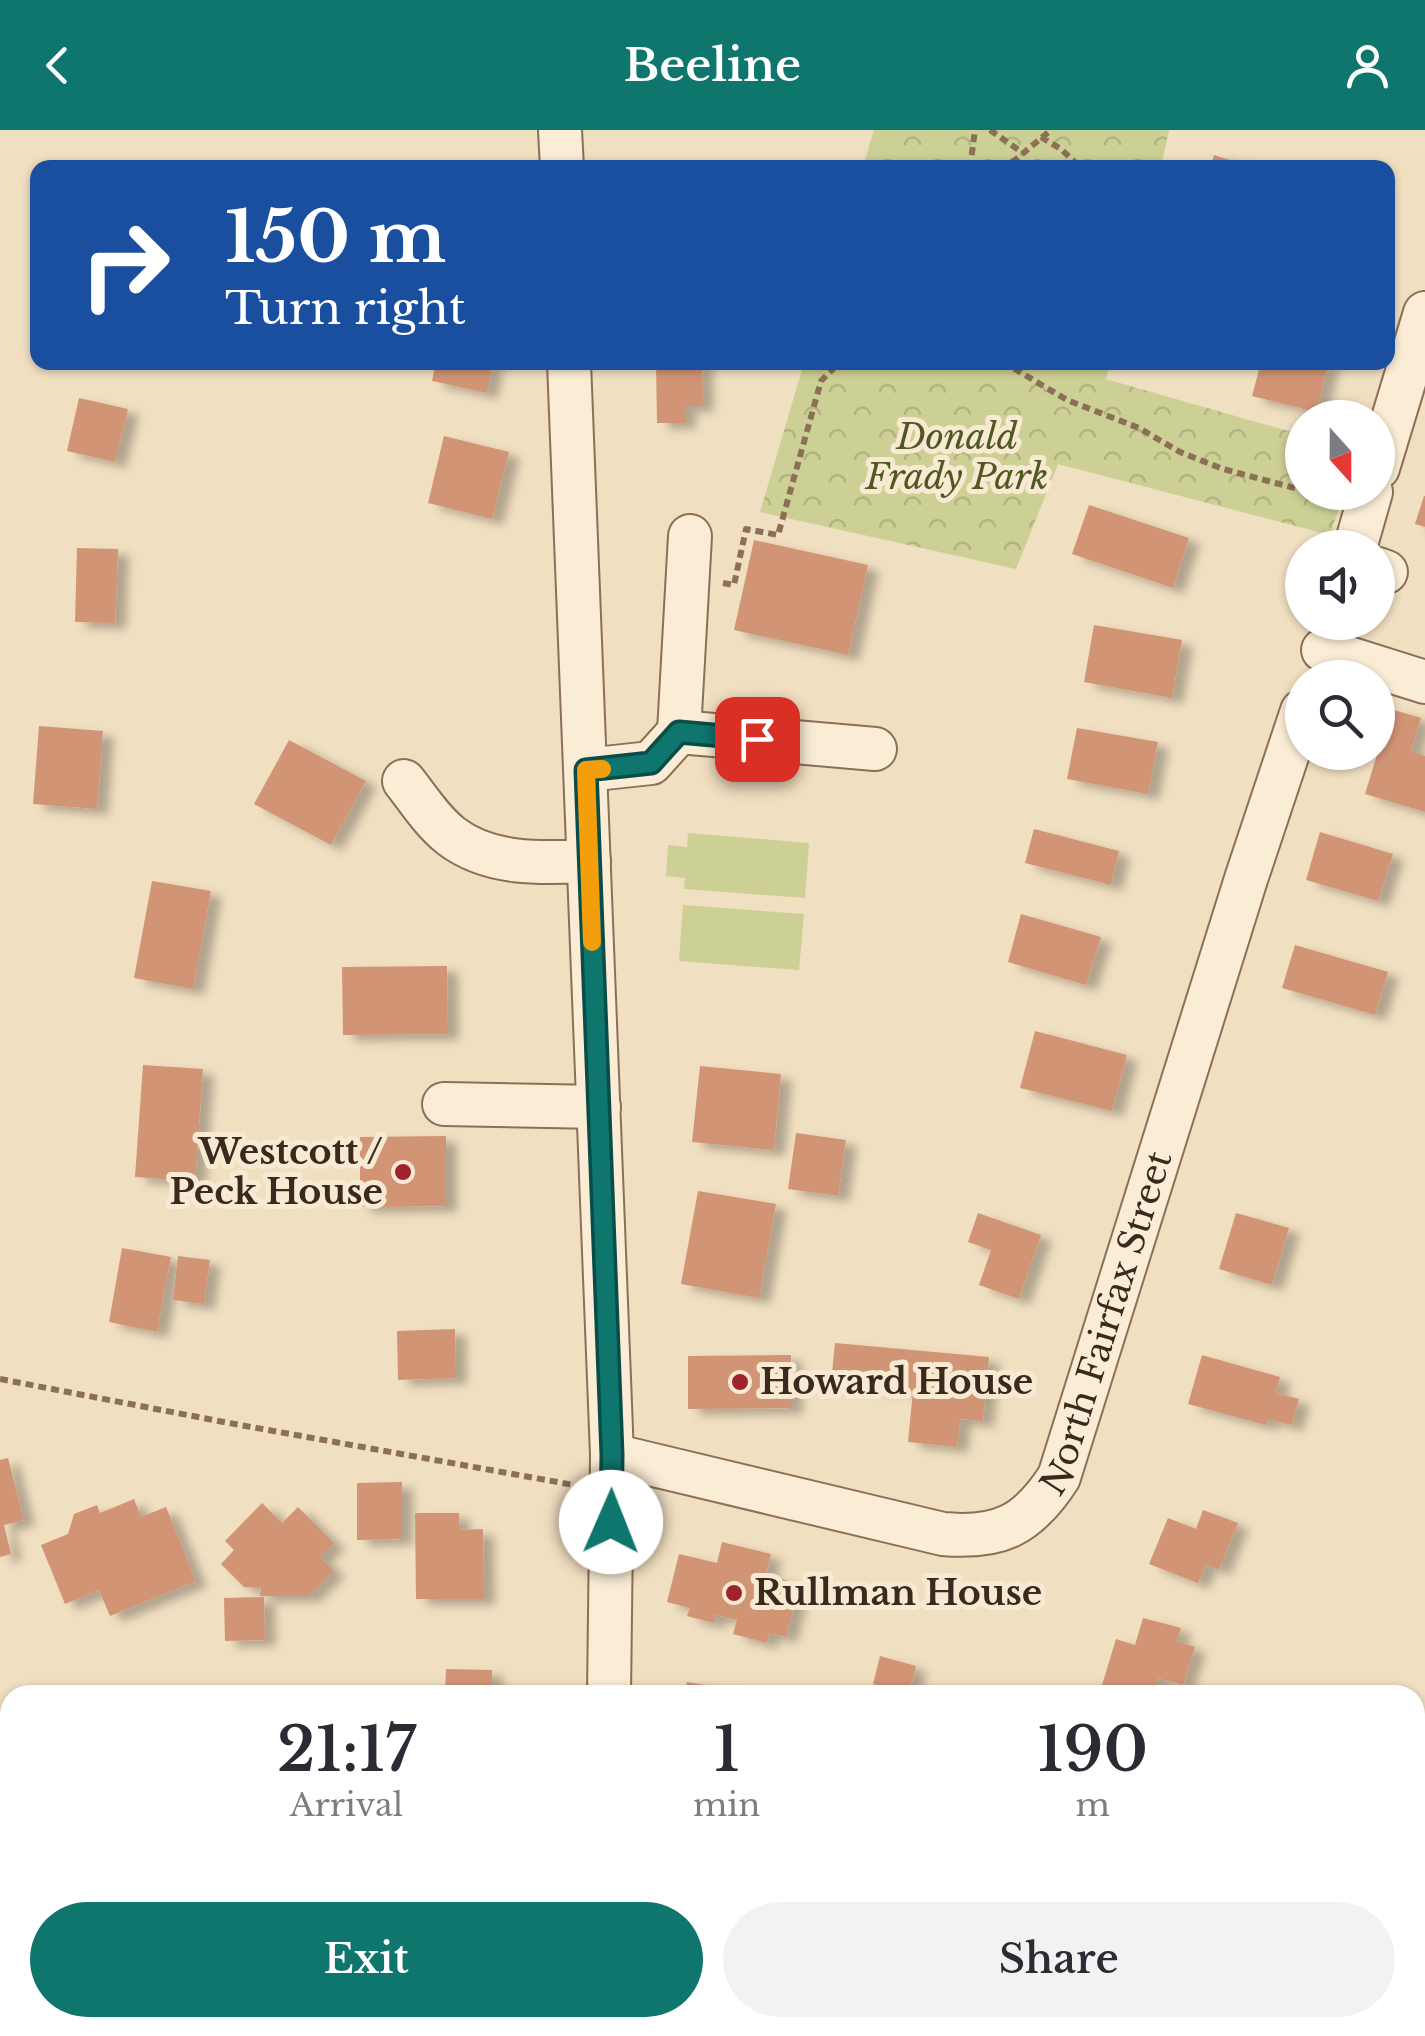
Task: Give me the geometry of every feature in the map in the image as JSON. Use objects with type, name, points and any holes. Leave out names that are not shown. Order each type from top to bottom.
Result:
[{"type":"street","points":[[560,130],[562,160]]},
{"type":"street","points":[[1395,412],[1425,313]]},
{"type":"street","points":[[568,370],[612,1455],[610,1685]]},
{"type":"street","points":[[586,770],[651,763],[679,732],[689,555]]},
{"type":"street","points":[[1323,650],[1425,682]]},
{"type":"street","points":[[679,732],[875,749]]},
{"type":"street","name":"North Fairfax Street","points":[[612,1455],[943,1534],[972,1537],[995,1532],[1021,1520],[1043,1502],[1059,1478],[1285,762]]},
{"type":"street","points":[[404,781],[450,835],[470,847],[518,860],[589,860]]},
{"type":"street","points":[[444,1104],[599,1106]]},
{"type":"path","points":[[971,160],[974,130]]},
{"type":"path","points":[[990,130],[1024,153]]},
{"type":"path","points":[[1015,160],[1051,130]]},
{"type":"path","points":[[1041,137],[1072,160]]},
{"type":"path","points":[[689,555],[734,585],[746,529],[778,536],[821,381],[832,370]]},
{"type":"path","points":[[1016,370],[1067,400],[1140,428],[1180,452],[1223,469],[1285,485]]},
{"type":"path","points":[[0,1379],[574,1485]]},
{"type":"green space","points":[[874,130],[1169,130],[1163,160],[865,160]]},
{"type":"green space","name":"Donald Frady Park","points":[[802,370],[1108,370],[1106,379],[1285,430],[1285,510],[1338,510],[1332,530],[1311,530],[1058,464],[1016,569],[760,512]]},
{"type":"green space","points":[[688,833],[809,843],[805,898],[684,889],[685,878],[666,876],[668,845],[687,847]]},
{"type":"green space","points":[[683,905],[804,914],[799,970],[679,961]]},
{"type":"building","points":[[434,370],[491,370],[487,393],[432,381]]},
{"type":"building","points":[[656,370],[702,370],[703,406],[685,406],[685,423],[657,423]]},
{"type":"building","points":[[1259,370],[1327,370],[1319,400],[1285,400],[1285,404],[1252,396]]},
{"type":"building","points":[[79,398],[128,409],[115,462],[67,451]]},
{"type":"building","points":[[444,436],[509,452],[492,519],[428,503]]},
{"type":"building","points":[[1425,496],[1425,527],[1415,524]]},
{"type":"building","points":[[1089,505],[1189,538],[1173,588],[1072,554]]},
{"type":"building","points":[[754,540],[868,565],[848,655],[734,630]]},
{"type":"building","points":[[77,548],[118,549],[115,623],[75,622]]},
{"type":"building","points":[[1094,625],[1182,640],[1172,698],[1084,682]]},
{"type":"building","points":[[1395,710],[1421,718],[1411,751],[1425,756],[1425,812],[1365,794],[1372,770],[1395,770]]},
{"type":"building","points":[[39,726],[103,731],[97,809],[33,804]]},
{"type":"building","points":[[1077,728],[1158,742],[1148,794],[1067,779]]},
{"type":"building","points":[[289,740],[366,781],[331,845],[254,804]]},
{"type":"building","points":[[1034,829],[1119,851],[1111,885],[1025,863]]},
{"type":"building","points":[[1320,832],[1393,854],[1378,901],[1306,880]]},
{"type":"building","points":[[152,881],[211,891],[193,989],[134,978]]},
{"type":"building","points":[[1021,914],[1101,937],[1086,985],[1008,962]]},
{"type":"building","points":[[1295,945],[1388,972],[1375,1015],[1282,988]]},
{"type":"building","points":[[447,966],[448,1034],[343,1035],[342,967]]},
{"type":"building","points":[[1035,1031],[1127,1055],[1112,1111],[1020,1088]]},
{"type":"building","points":[[143,1065],[203,1069],[195,1181],[135,1177]]},
{"type":"building","points":[[700,1066],[781,1074],[774,1150],[692,1142]]},
{"type":"building","points":[[796,1133],[846,1140],[838,1196],[788,1189]]},
{"type":"building","name":"Westcott / Peck House","points":[[446,1136],[446,1206],[360,1207],[360,1137]]},
{"type":"building","points":[[698,1191],[776,1204],[759,1298],[681,1284]]},
{"type":"building","points":[[978,1213],[1041,1235],[1019,1299],[979,1285],[991,1250],[968,1242]]},
{"type":"building","points":[[1236,1213],[1289,1228],[1272,1285],[1219,1269]]},
{"type":"building","points":[[122,1248],[171,1257],[157,1332],[109,1322]]},
{"type":"building","points":[[178,1256],[210,1260],[204,1304],[173,1300]]},
{"type":"building","points":[[455,1329],[456,1378],[398,1380],[397,1331]]},
{"type":"building","points":[[835,1343],[989,1357],[983,1421],[960,1419],[957,1447],[908,1442],[913,1390],[831,1383]]},
{"type":"building","name":"Howard House","points":[[791,1355],[792,1408],[688,1409],[688,1356]]},
{"type":"building","points":[[1202,1355],[1280,1377],[1276,1393],[1299,1399],[1292,1425],[1268,1419],[1266,1425],[1188,1404]]},
{"type":"building","points":[[8,1458],[24,1520],[4,1525],[11,1554],[0,1557],[0,1460]]},
{"type":"building","points":[[402,1482],[402,1539],[357,1540],[357,1483]]},
{"type":"building","points":[[134,1499],[141,1517],[166,1507],[196,1581],[110,1616],[99,1590],[65,1604],[41,1545],[68,1534],[74,1514],[97,1505],[100,1513]]},
{"type":"building","points":[[262,1503],[282,1523],[298,1507],[334,1543],[320,1557],[334,1571],[309,1596],[260,1596],[261,1587],[244,1587],[221,1564],[234,1550],[225,1541]]},
{"type":"building","points":[[1203,1510],[1238,1523],[1219,1570],[1206,1564],[1198,1583],[1149,1564],[1168,1518],[1196,1529]]},
{"type":"building","points":[[415,1513],[459,1513],[459,1530],[483,1529],[484,1599],[416,1599]]},
{"type":"building","name":"Rullman House","points":[[722,1542],[771,1554],[766,1575],[800,1584],[786,1637],[769,1633],[767,1643],[733,1634],[737,1620],[716,1615],[714,1623],[687,1616],[690,1608],[667,1602],[679,1554],[717,1563]]},
{"type":"building","points":[[264,1597],[265,1640],[225,1641],[224,1598]]},
{"type":"building","points":[[1143,1618],[1181,1628],[1177,1641],[1195,1647],[1183,1685],[1158,1678],[1156,1685],[1102,1685],[1116,1639],[1135,1645]]},
{"type":"building","points":[[880,1656],[916,1666],[911,1685],[873,1684]]},
{"type":"building","points":[[446,1669],[492,1670],[492,1685],[445,1685]]},
{"type":"slow traffic","points":[[592,942],[586,770],[602,769]]},
{"type":"place","name":"Westcott / Peck House","points":[[403,1172]]},
{"type":"place","name":"Howard House","points":[[740,1382]]},
{"type":"place","name":"Rullman House","points":[[734,1593]]},
{"type":"route","points":[[611,1522],[612,1455],[586,770],[651,763],[679,732],[757,739]]}]
